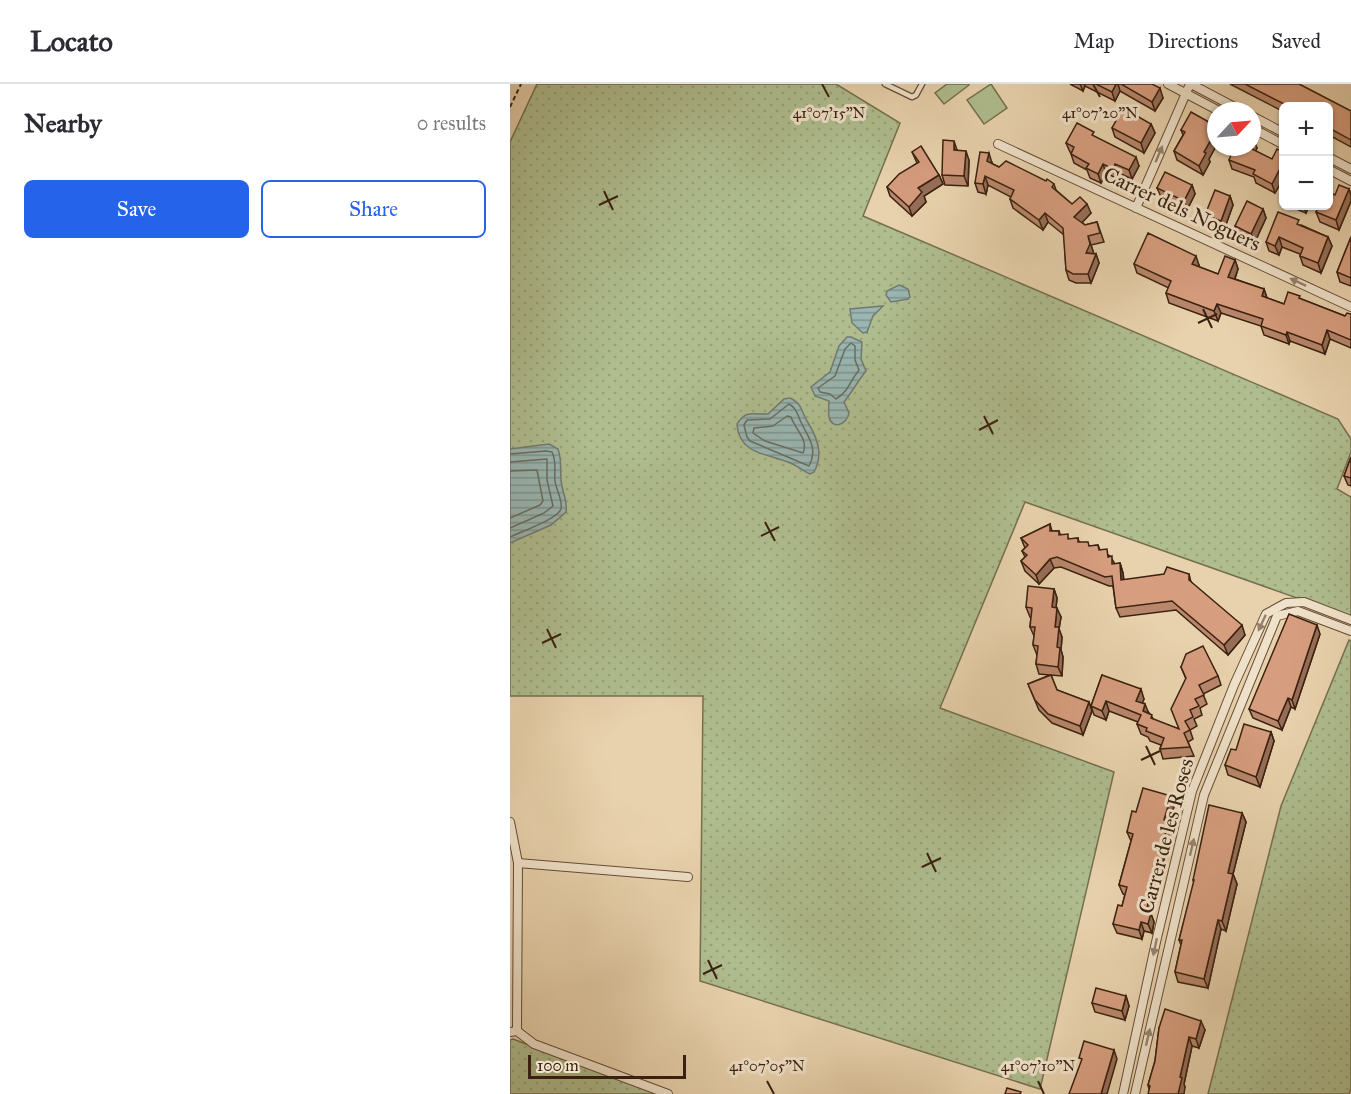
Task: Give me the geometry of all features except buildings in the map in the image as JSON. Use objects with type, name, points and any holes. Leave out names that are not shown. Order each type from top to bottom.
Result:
[{"type":"street","points":[[1168,84],[1207,105]]},
{"type":"street","points":[[1136,208],[1190,84],[1225,102]]},
{"type":"street","points":[[1261,121],[1279,130]]},
{"type":"street","points":[[1261,134],[1279,142]]},
{"type":"street","name":"Carrer dels Noguers","points":[[998,144],[1351,307]]},
{"type":"street","points":[[1333,159],[1351,169]]},
{"type":"street","points":[[1333,171],[1351,181]]},
{"type":"street","name":"Carrer de les Roses","points":[[1123,1094],[1192,791],[1234,685],[1266,614],[1287,603],[1304,602],[1351,620]]},
{"type":"street","name":"Carrer de les Roses","points":[[1135,1094],[1204,795],[1277,616],[1298,611],[1351,631]]},
{"type":"street","points":[[510,822],[518,864],[514,1031],[534,1044],[668,1094]]},
{"type":"street","points":[[518,864],[688,877]]},
{"type":"lane","points":[[885,84],[912,96],[916,95],[922,84]]},
{"type":"path","points":[[510,107],[520,84]]},
{"type":"green space","points":[[537,84],[836,84],[900,123],[863,216],[1338,419],[1351,439],[1351,452],[1337,489],[1351,497],[1351,617],[1025,502],[940,708],[1114,772],[1040,1089],[700,981],[703,696],[510,696],[510,142]]},
{"type":"green space","points":[[947,84],[969,85],[944,104],[935,93]]},
{"type":"green space","points":[[991,84],[1007,108],[984,124],[967,100]]},
{"type":"green space","points":[[1349,640],[1351,641],[1351,1088],[1349,1094],[1208,1094],[1281,806]]},
{"type":"green space","points":[[513,1039],[657,1094],[510,1094],[510,1040]]},
{"type":"water","points":[[899,285],[908,289],[910,297],[891,302],[886,295],[887,291]]},
{"type":"water","points":[[883,306],[873,316],[867,332],[863,333],[852,323],[850,309]]},
{"type":"water","points":[[847,337],[862,342],[861,359],[866,371],[844,402],[849,413],[848,417],[843,423],[836,425],[829,417],[829,401],[815,396],[811,387],[830,372],[839,346]]},
{"type":"water","points":[[790,398],[801,408],[818,446],[819,459],[814,472],[810,474],[752,449],[744,444],[739,435],[737,424],[744,416],[768,414],[784,399]]},
{"type":"water","points":[[549,444],[558,449],[559,453],[566,512],[551,525],[510,543],[510,449]]}]
